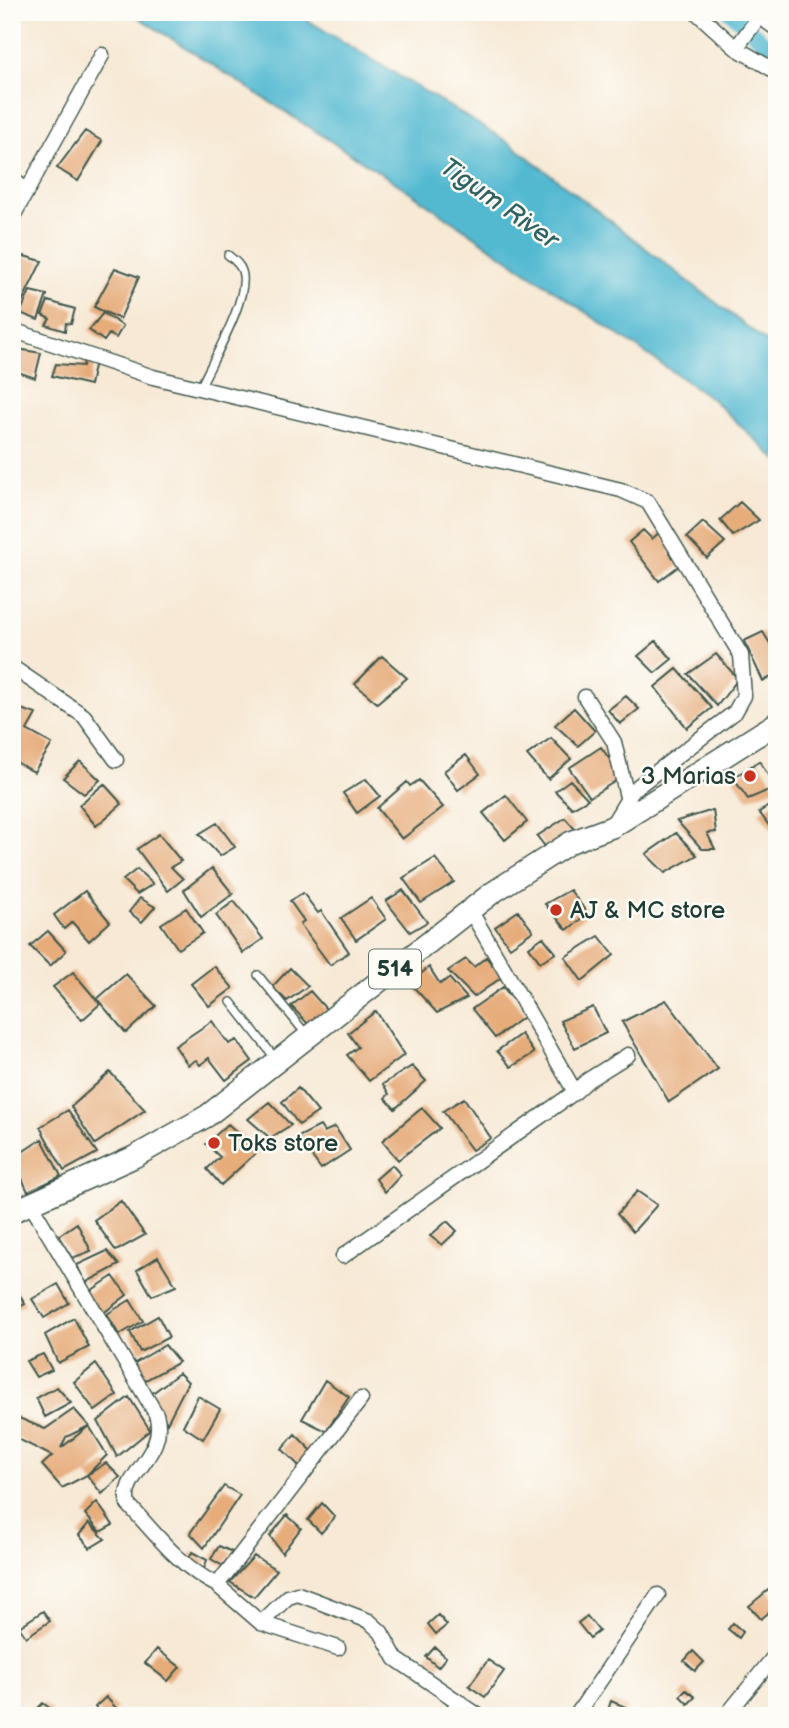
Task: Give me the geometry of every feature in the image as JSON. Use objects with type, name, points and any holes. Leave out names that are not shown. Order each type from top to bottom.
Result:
[{"type":"main road","name":"514","points":[[21,1208],[134,1157],[195,1123],[470,910],[571,842],[612,827],[777,723]]},
{"type":"street","points":[[696,12],[777,72]]},
{"type":"street","points":[[738,43],[755,17],[777,29]]},
{"type":"street","points":[[12,218],[103,55]]},
{"type":"street","points":[[12,179],[27,191]]},
{"type":"street","points":[[12,330],[153,377],[621,490],[648,502],[741,655],[744,696],[735,712],[633,790],[612,827]]},
{"type":"street","points":[[12,667],[84,716],[116,760]]},
{"type":"street","points":[[585,697],[614,742],[628,797]]},
{"type":"street","points":[[470,910],[575,1092]]},
{"type":"street","points":[[343,1256],[575,1092],[588,1080],[628,1055]]},
{"type":"street","points":[[21,1208],[156,1414],[160,1427],[158,1443],[125,1496],[128,1504],[179,1559],[217,1585],[261,1623],[338,1648]]},
{"type":"street","points":[[217,1585],[361,1399]]},
{"type":"street","points":[[261,1623],[288,1597],[298,1594],[357,1617],[381,1632],[396,1659],[479,1716]]},
{"type":"street","points":[[576,1716],[658,1595]]},
{"type":"street","points":[[726,1716],[777,1653]]},
{"type":"street","points":[[447,1716],[461,1703]]},
{"type":"lane","points":[[200,388],[235,312],[244,284],[238,263],[228,255]]},
{"type":"lane","points":[[258,975],[309,1037]]},
{"type":"lane","points":[[231,1002],[277,1062]]},
{"type":"water","name":"Tigum River","points":[[130,12],[294,12],[511,144],[777,350],[777,460],[711,398],[407,190]]},
{"type":"building","points":[[85,131],[102,141],[78,181],[57,168]]},
{"type":"building","points":[[20,255],[42,261],[17,312],[12,310],[12,271]]},
{"type":"building","points":[[115,268],[139,277],[120,319],[94,307]]},
{"type":"building","points":[[30,291],[47,295],[38,320],[20,313]]},
{"type":"building","points":[[48,301],[75,309],[71,324],[66,323],[65,331],[46,325],[50,319],[42,315]]},
{"type":"building","points":[[103,313],[123,326],[116,338],[109,334],[104,341],[89,330]]},
{"type":"building","points":[[12,348],[41,353],[35,378],[12,370]]},
{"type":"building","points":[[84,359],[95,361],[90,385],[52,376],[56,364],[83,366]]},
{"type":"building","points":[[740,502],[759,520],[733,536],[720,520]]},
{"type":"building","points":[[703,522],[725,542],[707,558],[687,537]]},
{"type":"building","points":[[643,530],[652,539],[660,532],[672,549],[669,553],[680,565],[659,581],[629,542]]},
{"type":"building","points":[[763,632],[777,655],[777,674],[763,681],[744,641]]},
{"type":"building","points":[[656,641],[672,659],[655,673],[638,656]]},
{"type":"building","points":[[716,654],[738,679],[717,706],[688,674]]},
{"type":"building","points":[[382,656],[407,678],[377,703],[355,684]]},
{"type":"building","points":[[677,669],[712,708],[687,728],[655,687]]},
{"type":"building","points":[[626,696],[639,709],[620,724],[608,710]]},
{"type":"building","points":[[12,706],[36,714],[27,730],[52,744],[34,772],[12,760]]},
{"type":"building","points":[[574,708],[595,731],[578,746],[555,725]]},
{"type":"building","points":[[551,738],[571,759],[548,779],[527,755]]},
{"type":"building","points":[[601,747],[622,777],[590,797],[569,768]]},
{"type":"building","points":[[466,755],[480,774],[458,790],[444,771]]},
{"type":"building","points":[[80,761],[100,780],[84,794],[63,778]]},
{"type":"building","points":[[759,761],[776,787],[748,799],[733,778]]},
{"type":"building","points":[[366,779],[380,796],[357,813],[343,793]]},
{"type":"building","points":[[419,780],[443,807],[402,839],[377,808],[407,782],[410,786]]},
{"type":"building","points":[[570,780],[588,799],[572,808],[555,791]]},
{"type":"building","points":[[104,784],[122,804],[96,826],[79,805]]},
{"type":"building","points":[[506,795],[527,822],[505,840],[483,813]]},
{"type":"building","points":[[777,801],[777,836],[759,812]]},
{"type":"building","points":[[713,810],[716,832],[707,833],[715,849],[702,849],[677,821]]},
{"type":"building","points":[[565,818],[575,829],[547,849],[537,836]]},
{"type":"building","points":[[217,823],[235,847],[220,856],[199,834]]},
{"type":"building","points":[[676,833],[697,855],[665,873],[646,854]]},
{"type":"building","points":[[159,834],[181,861],[171,867],[183,879],[168,891],[137,849]]},
{"type":"building","points":[[435,858],[454,882],[421,903],[403,878]]},
{"type":"building","points":[[212,868],[233,894],[201,917],[184,890]]},
{"type":"building","points":[[137,869],[153,884],[137,894],[123,880]]},
{"type":"building","points":[[403,890],[427,922],[410,932],[386,901]]},
{"type":"building","points":[[570,890],[588,914],[567,930],[545,904]]},
{"type":"building","points":[[85,891],[110,922],[89,941],[72,922],[64,929],[54,915]]},
{"type":"building","points":[[303,893],[318,913],[321,911],[349,952],[330,965],[300,924],[304,921],[290,901]]},
{"type":"building","points":[[140,898],[155,907],[142,922],[129,912]]},
{"type":"building","points":[[371,898],[386,919],[356,940],[341,918]]},
{"type":"building","points":[[234,901],[263,939],[243,953],[216,915]]},
{"type":"building","points":[[186,908],[203,933],[178,949],[161,924]]},
{"type":"building","points":[[518,911],[533,931],[510,947],[495,927]]},
{"type":"building","points":[[48,931],[66,951],[50,966],[30,946]]},
{"type":"building","points":[[599,936],[614,955],[582,981],[565,957]]},
{"type":"building","points":[[543,937],[556,953],[540,962],[529,947]]},
{"type":"building","points":[[486,957],[502,977],[474,997],[448,971],[466,959],[474,967]]},
{"type":"building","points":[[214,966],[233,988],[209,1006],[191,984]]},
{"type":"building","points":[[429,967],[440,984],[449,978],[467,998],[437,1013],[410,983]]},
{"type":"building","points":[[290,968],[308,986],[287,1001],[272,987]]},
{"type":"building","points":[[73,972],[100,1004],[82,1020],[53,987]]},
{"type":"building","points":[[126,974],[156,1006],[126,1033],[97,999]]},
{"type":"building","points":[[503,987],[526,1015],[495,1038],[472,1009]]},
{"type":"building","points":[[310,991],[327,1010],[308,1024],[291,1006]]},
{"type":"building","points":[[666,1000],[718,1069],[669,1102],[622,1022]]},
{"type":"building","points":[[593,1007],[606,1033],[575,1048],[560,1021]]},
{"type":"building","points":[[376,1011],[404,1055],[369,1081],[347,1055],[358,1047],[348,1033]]},
{"type":"building","points":[[212,1021],[229,1044],[237,1040],[252,1061],[226,1080],[209,1058],[200,1065],[196,1060],[188,1065],[175,1046]]},
{"type":"building","points":[[521,1034],[534,1053],[511,1067],[497,1051]]},
{"type":"building","points":[[412,1066],[426,1081],[395,1109],[385,1098],[389,1094],[383,1084]]},
{"type":"building","points":[[110,1072],[145,1110],[95,1144],[71,1107]]},
{"type":"building","points":[[298,1088],[318,1112],[299,1125],[282,1102]]},
{"type":"building","points":[[464,1098],[491,1138],[472,1150],[443,1111]]},
{"type":"building","points":[[269,1102],[291,1125],[270,1138],[248,1119]]},
{"type":"building","points":[[422,1108],[440,1128],[398,1160],[382,1141]]},
{"type":"building","points":[[68,1110],[97,1153],[64,1171],[40,1127]]},
{"type":"building","points":[[228,1124],[258,1151],[221,1185],[207,1169],[220,1157],[206,1144]]},
{"type":"building","points":[[320,1126],[324,1132],[335,1127],[350,1150],[321,1169],[298,1137]]},
{"type":"building","points":[[42,1139],[61,1176],[28,1192],[13,1158]]},
{"type":"building","points":[[392,1165],[401,1175],[385,1192],[376,1179]]},
{"type":"building","points":[[637,1191],[657,1205],[633,1232],[617,1214]]},
{"type":"building","points":[[121,1201],[145,1235],[116,1251],[94,1220]]},
{"type":"building","points":[[447,1221],[457,1231],[442,1245],[430,1236]]},
{"type":"building","points":[[77,1223],[91,1251],[72,1258],[58,1236]]},
{"type":"building","points":[[107,1251],[119,1265],[85,1283],[77,1265]]},
{"type":"building","points":[[158,1257],[176,1286],[152,1296],[137,1270]]},
{"type":"building","points":[[113,1276],[127,1295],[102,1314],[86,1294]]},
{"type":"building","points":[[12,1282],[25,1304],[12,1311]]},
{"type":"building","points":[[58,1284],[69,1303],[44,1318],[32,1299]]},
{"type":"building","points":[[130,1300],[143,1321],[119,1335],[107,1314]]},
{"type":"building","points":[[158,1316],[169,1337],[140,1352],[130,1332]]},
{"type":"building","points":[[74,1318],[89,1347],[58,1363],[45,1335]]},
{"type":"building","points":[[165,1345],[179,1362],[142,1382],[130,1366]]},
{"type":"building","points":[[43,1354],[52,1370],[36,1377],[26,1361]]},
{"type":"building","points":[[96,1364],[117,1395],[95,1411],[74,1382]]},
{"type":"building","points":[[179,1373],[188,1382],[167,1423],[150,1395]]},
{"type":"building","points":[[325,1380],[349,1397],[326,1431],[302,1419]]},
{"type":"building","points":[[57,1387],[71,1403],[45,1417],[36,1398]]},
{"type":"building","points":[[198,1396],[220,1409],[203,1439],[183,1426]]},
{"type":"building","points":[[129,1397],[150,1430],[117,1457],[98,1421]]},
{"type":"building","points":[[74,1409],[89,1426],[107,1455],[87,1475],[62,1488],[42,1465],[52,1456],[12,1436],[12,1415],[45,1429]],"holes":[[[89,1426],[61,1448],[66,1437]]]},
{"type":"building","points":[[295,1434],[313,1452],[302,1469],[282,1449]]},
{"type":"building","points":[[106,1463],[120,1477],[102,1494],[87,1475]]},
{"type":"building","points":[[224,1486],[240,1495],[204,1548],[190,1533]]},
{"type":"building","points":[[97,1502],[113,1525],[100,1532],[85,1514]]},
{"type":"building","points":[[322,1503],[335,1517],[321,1533],[308,1520]]},
{"type":"building","points":[[287,1515],[301,1528],[282,1553],[270,1536]]},
{"type":"building","points":[[89,1523],[105,1539],[90,1548],[79,1535]]},
{"type":"building","points":[[219,1546],[232,1552],[223,1566],[211,1559]]},
{"type":"building","points":[[192,1552],[207,1560],[203,1571],[187,1563]]},
{"type":"building","points":[[254,1556],[277,1570],[254,1597],[230,1582]]},
{"type":"building","points":[[768,1590],[777,1599],[777,1606],[761,1619],[749,1606]]},
{"type":"building","points":[[43,1611],[50,1621],[26,1637],[19,1627]]},
{"type":"building","points":[[438,1615],[447,1625],[436,1634],[428,1624]]},
{"type":"building","points":[[587,1616],[599,1631],[590,1638],[578,1623]]},
{"type":"building","points":[[733,1623],[743,1632],[739,1638],[728,1629]]},
{"type":"building","points":[[435,1647],[446,1657],[438,1667],[426,1657]]},
{"type":"building","points":[[157,1649],[180,1667],[168,1681],[145,1663]]},
{"type":"building","points":[[693,1651],[704,1662],[695,1671],[684,1661]]},
{"type":"building","points":[[488,1660],[504,1671],[485,1697],[469,1686]]},
{"type":"building","points":[[686,1690],[695,1697],[688,1704],[680,1696]]},
{"type":"building","points":[[106,1697],[117,1709],[109,1716],[102,1716],[95,1707]]},
{"type":"building","points":[[611,1701],[628,1708],[624,1716],[608,1710]]},
{"type":"building","points":[[43,1703],[52,1710],[47,1716],[35,1711]]},
{"type":"building","points":[[19,1708],[30,1716],[13,1716]]},
{"type":"waterway","points":[[730,12],[777,54]]},
{"type":"place","name":"3 Marias","points":[[750,776]]},
{"type":"place","name":"AJ & MC store","points":[[556,910]]},
{"type":"place","name":"Toks store","points":[[214,1143]]}]
